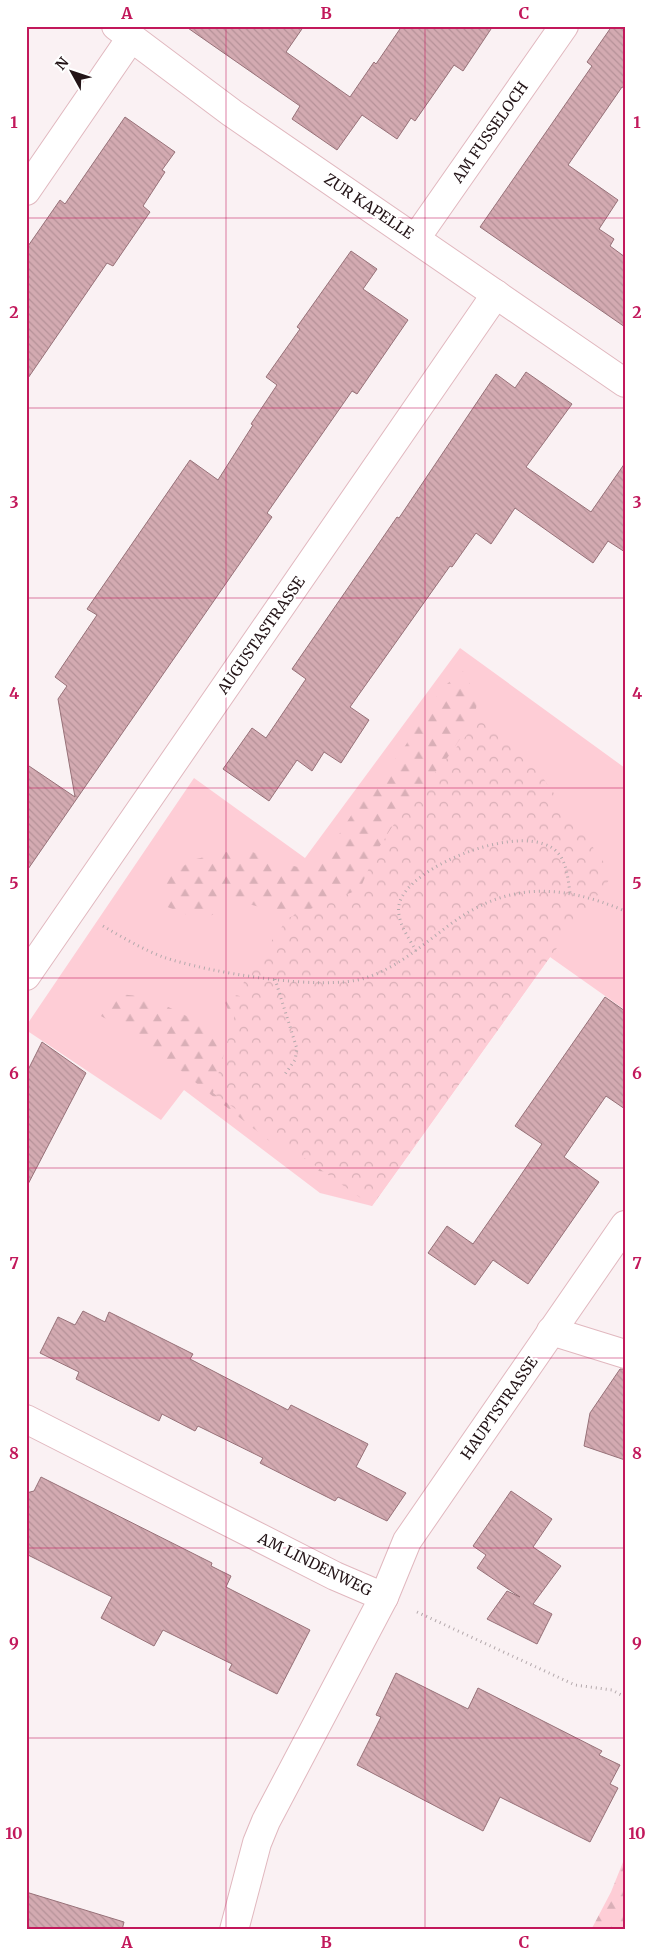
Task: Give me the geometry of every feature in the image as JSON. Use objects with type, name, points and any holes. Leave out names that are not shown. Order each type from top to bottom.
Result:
[{"type":"street","name":"AM FUSSELOCH","points":[[416,238],[564,26]]},
{"type":"street","name":"ZUR KAPELLE","points":[[124,32],[232,113],[625,383]]},
{"type":"street","points":[[26,191],[124,32]]},
{"type":"street","name":"AUGUSTASTRASSE","points":[[26,976],[496,294]]},
{"type":"street","name":"HAUPTSTRASSE","points":[[384,1597],[407,1541],[625,1225]]},
{"type":"street","points":[[551,1331],[625,1354]]},
{"type":"street","name":"AM LINDENWEG","points":[[26,1419],[335,1576],[384,1597],[266,1821],[257,1842],[234,1930]]},
{"type":"path","points":[[416,951],[400,916],[400,901],[418,880],[444,864],[471,851],[492,844],[514,840],[538,842],[549,846],[558,854],[563,863],[570,893]]},
{"type":"path","points":[[99,924],[147,950],[178,962],[275,979],[327,983],[355,981],[387,969],[416,951],[467,913],[497,898],[528,891],[570,893],[592,898],[625,911]]},
{"type":"path","points":[[275,979],[296,1043],[295,1060],[285,1074]]},
{"type":"path","points":[[384,1597],[575,1685],[612,1690],[625,1697]]},
{"type":"green space","points":[[460,648],[625,768],[625,1010],[550,957],[372,1206],[320,1193],[184,1090],[161,1120],[26,1030],[26,1026],[194,778],[305,858]]},
{"type":"green space","points":[[463,671],[478,699],[474,718],[448,757],[401,813],[375,854],[384,953],[311,921],[223,897],[219,912],[200,920],[165,906],[165,879],[192,860],[242,848],[285,864],[311,870],[329,850],[372,783],[400,754],[442,688]]},
{"type":"green space","points":[[482,717],[532,763],[613,875],[550,957],[372,1206],[213,1093],[245,978],[288,918],[360,889],[375,854],[401,813]]},
{"type":"green space","points":[[221,991],[272,1005],[330,1176],[292,1159],[137,1036],[99,1015],[109,993],[148,997],[211,1028],[238,1044]]},
{"type":"green space","points":[[625,1857],[625,1930],[591,1930],[611,1892]]},
{"type":"building","points":[[185,26],[304,26],[286,52],[350,97],[402,26],[493,26],[463,71],[454,65],[415,121],[411,118],[397,139],[362,115],[337,150],[292,119],[300,106]]},
{"type":"building","points":[[612,26],[625,26],[625,88],[622,87],[568,165],[618,200],[599,229],[614,239],[610,246],[625,257],[625,327],[480,227],[592,66],[587,62]]},
{"type":"building","points":[[125,117],[175,152],[162,170],[165,172],[143,206],[150,212],[113,266],[107,263],[26,381],[26,249],[60,200],[65,204]]},
{"type":"building","points":[[351,251],[377,269],[363,289],[408,320],[357,394],[352,391],[267,513],[272,517],[26,872],[26,764],[75,797],[58,699],[67,686],[55,677],[97,615],[87,609],[190,460],[218,480],[253,425],[251,424],[277,385],[266,377],[300,329],[297,327]]},
{"type":"building","points":[[526,372],[572,404],[526,467],[591,512],[625,463],[625,552],[608,541],[593,563],[515,508],[491,544],[476,533],[452,567],[450,566],[350,707],[369,720],[341,763],[324,752],[312,771],[297,760],[269,801],[223,769],[252,728],[266,738],[306,679],[292,669],[397,517],[399,518],[496,374],[515,388]]},
{"type":"building","points":[[605,997],[625,1011],[625,1109],[606,1096],[564,1157],[599,1182],[528,1284],[493,1260],[475,1285],[428,1253],[447,1226],[473,1244],[508,1194],[542,1144],[515,1126]]},
{"type":"building","points":[[42,1042],[86,1073],[26,1188],[26,1074]]},
{"type":"building","points":[[83,1311],[105,1322],[109,1312],[193,1354],[190,1359],[288,1410],[291,1405],[368,1444],[356,1467],[406,1493],[387,1521],[338,1497],[335,1501],[260,1463],[263,1458],[198,1426],[195,1431],[162,1414],[159,1421],[76,1379],[79,1372],[40,1353],[58,1317],[75,1325]]},
{"type":"building","points":[[620,1369],[625,1369],[625,1460],[584,1446],[590,1413]]},
{"type":"building","points":[[41,1477],[212,1563],[211,1566],[231,1576],[226,1587],[310,1630],[277,1694],[229,1670],[232,1664],[163,1630],[154,1646],[101,1618],[112,1597],[26,1554],[26,1493],[34,1491]]},
{"type":"building","points":[[511,1491],[552,1519],[533,1547],[561,1566],[533,1604],[552,1614],[537,1644],[487,1619],[507,1591],[520,1597],[477,1568],[486,1555],[473,1546]]},
{"type":"building","points":[[396,1673],[468,1709],[478,1688],[602,1751],[599,1755],[620,1765],[610,1784],[618,1788],[590,1842],[500,1797],[483,1831],[357,1765],[381,1717],[376,1715]]},
{"type":"building","points":[[26,1892],[124,1922],[122,1930],[26,1930]]}]
